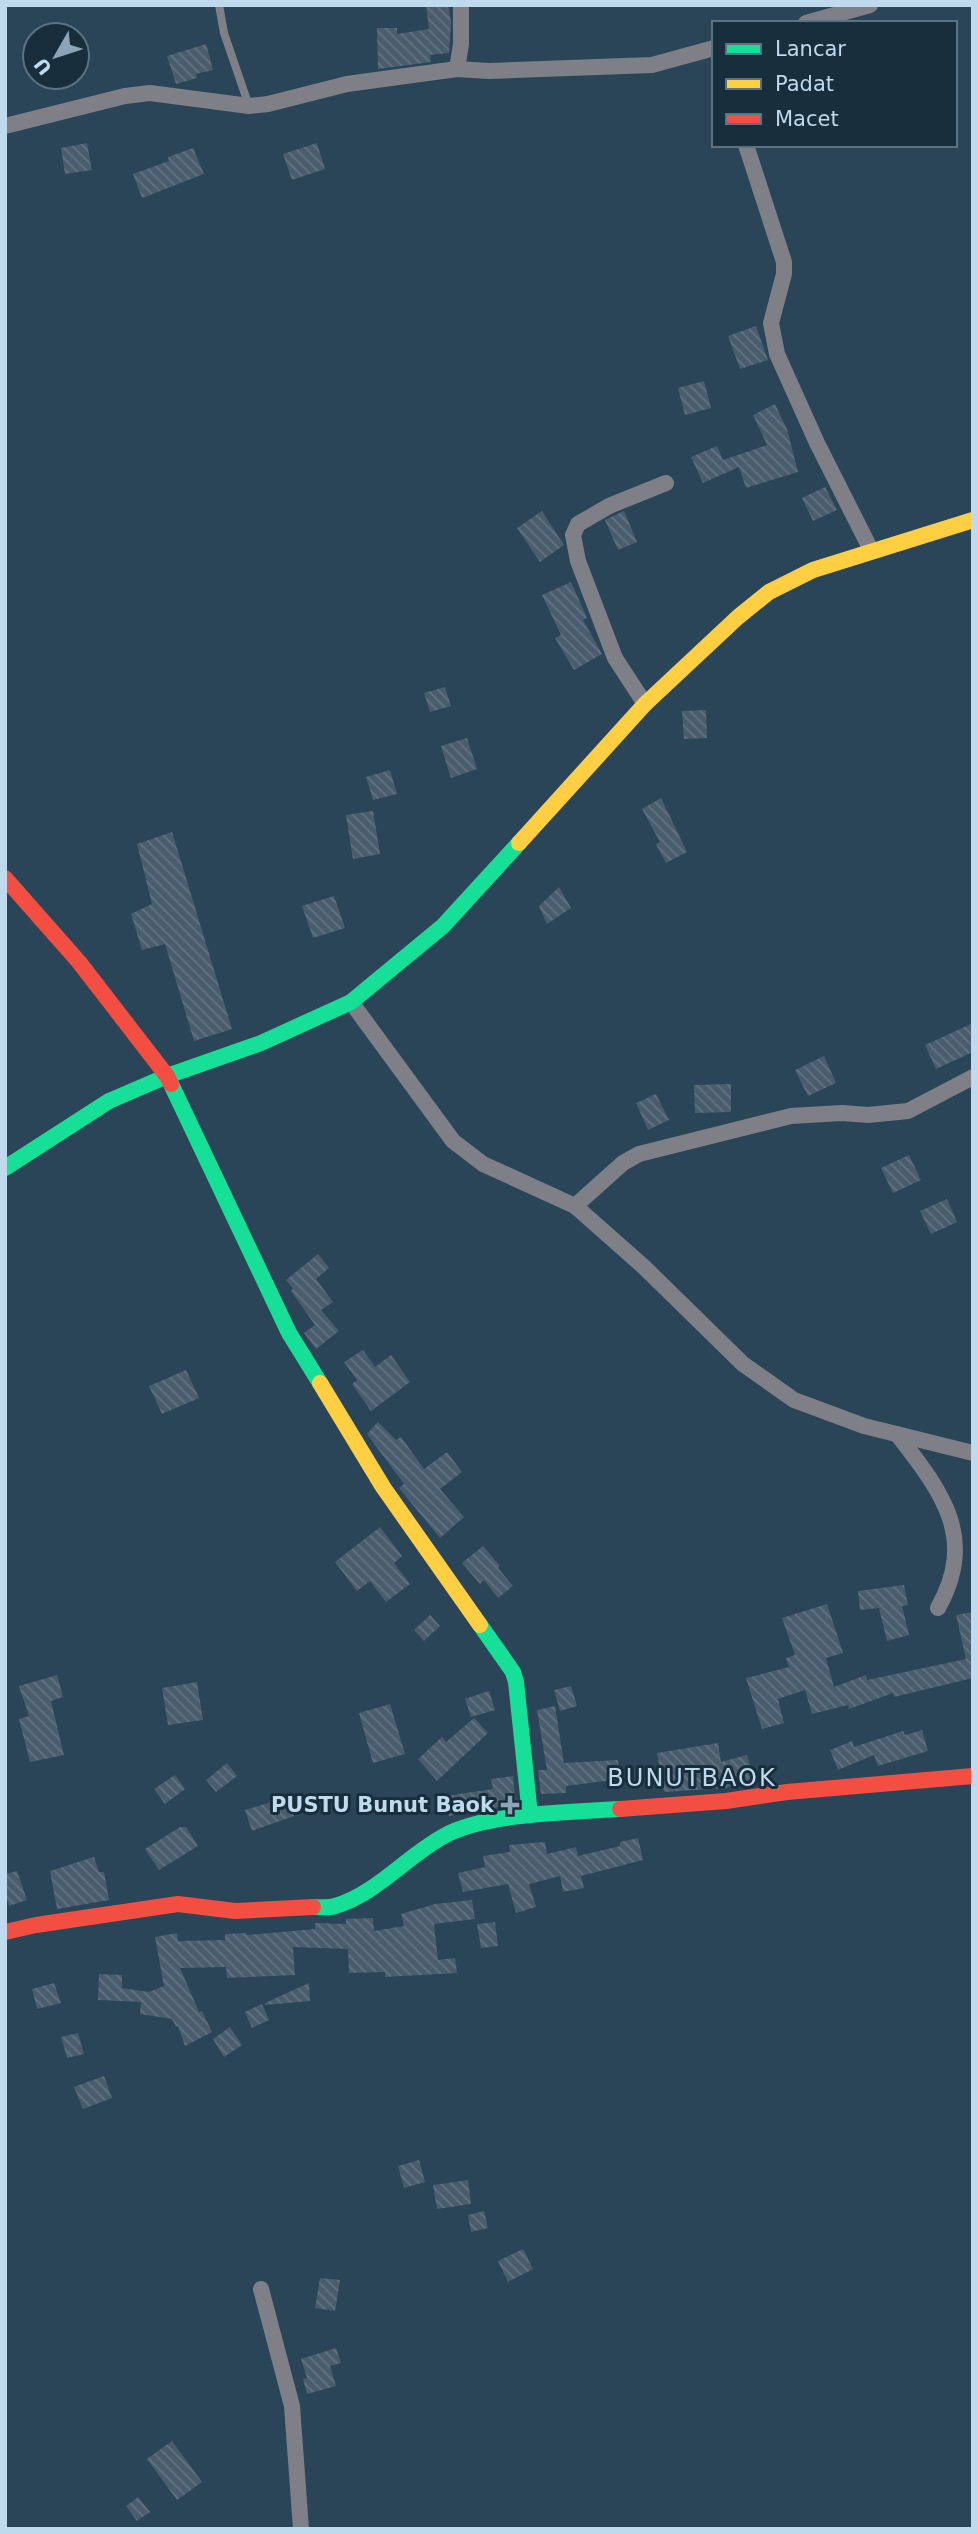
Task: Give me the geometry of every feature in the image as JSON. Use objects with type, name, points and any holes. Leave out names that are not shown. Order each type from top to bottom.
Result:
[{"type":"street","points":[[457,69],[461,44],[461,5]]},
{"type":"street","points":[[813,21],[870,5]]},
{"type":"street","points":[[5,126],[125,96],[150,93],[249,106],[268,104],[347,84],[457,69],[489,71],[652,65],[712,49]]},
{"type":"street","points":[[747,147],[784,262],[771,323],[777,354],[817,443],[872,550]]},
{"type":"street","points":[[645,704],[615,658],[578,561],[573,534],[578,524],[609,506],[666,483]]},
{"type":"street","points":[[5,1168],[109,1101],[167,1076],[261,1043],[351,1002],[443,926],[645,704],[738,617],[769,592],[813,570],[973,520]]},
{"type":"street","points":[[5,878],[79,962],[167,1076],[289,1333],[383,1487],[513,1672],[530,1815]]},
{"type":"street","points":[[351,1002],[453,1141],[483,1164],[575,1206],[644,1267],[743,1364],[794,1400],[864,1426],[973,1453]]},
{"type":"street","points":[[575,1206],[623,1163],[639,1154],[791,1116],[842,1113],[868,1115],[908,1111],[973,1077]]},
{"type":"street","points":[[897,1434],[948,1500],[960,1534],[960,1564],[953,1588],[938,1608]]},
{"type":"street","points":[[5,1932],[178,1904],[235,1911],[334,1906],[365,1891],[445,1835],[458,1829],[530,1815],[726,1801],[787,1792],[973,1776]]},
{"type":"street","points":[[261,2289],[292,2406],[300,2529]]},
{"type":"lane","points":[[219,5],[224,33],[249,106]]},
{"type":"building","points":[[426,5],[448,5],[451,22],[449,53],[430,55],[431,62],[378,69],[377,28],[397,28],[397,34],[429,29]]},
{"type":"building","points":[[206,44],[213,70],[196,74],[197,78],[176,84],[167,56]]},
{"type":"building","points":[[87,143],[92,170],[65,174],[61,148]]},
{"type":"building","points":[[317,143],[325,169],[292,180],[283,154]]},
{"type":"building","points":[[193,148],[204,174],[142,198],[133,174],[169,161],[168,157]]},
{"type":"building","points":[[756,326],[768,360],[740,369],[728,336]]},
{"type":"building","points":[[704,381],[711,408],[685,415],[678,388]]},
{"type":"building","points":[[775,404],[787,429],[798,472],[746,488],[739,467],[703,483],[691,457],[717,446],[723,460],[767,445],[753,415]]},
{"type":"building","points":[[825,487],[837,510],[813,521],[802,498]]},
{"type":"building","points":[[542,511],[564,545],[540,562],[517,528]]},
{"type":"building","points":[[624,511],[637,542],[618,550],[605,520]]},
{"type":"building","points":[[571,582],[587,618],[583,620],[602,654],[574,670],[555,638],[561,635],[542,595]]},
{"type":"building","points":[[445,687],[451,706],[430,712],[424,693]]},
{"type":"building","points":[[706,710],[707,738],[684,739],[682,711]]},
{"type":"building","points":[[467,738],[477,769],[451,778],[441,746]]},
{"type":"building","points":[[390,770],[397,794],[373,800],[366,777]]},
{"type":"building","points":[[661,798],[687,852],[666,863],[656,844],[660,842],[642,809]]},
{"type":"building","points":[[373,811],[380,854],[353,859],[346,815]]},
{"type":"building","points":[[172,832],[232,1029],[194,1041],[165,944],[142,950],[131,914],[152,904],[137,844]]},
{"type":"building","points":[[559,887],[571,908],[547,924],[539,906]]},
{"type":"building","points":[[334,896],[345,928],[313,938],[302,906]]},
{"type":"building","points":[[973,1023],[973,1052],[936,1069],[925,1045]]},
{"type":"building","points":[[824,1056],[836,1083],[808,1096],[795,1070]]},
{"type":"building","points":[[731,1084],[731,1112],[695,1113],[694,1085]]},
{"type":"building","points":[[656,1094],[669,1120],[648,1130],[636,1103]]},
{"type":"building","points":[[909,1155],[921,1180],[893,1193],[881,1168]]},
{"type":"building","points":[[947,1199],[957,1222],[931,1234],[920,1211]]},
{"type":"building","points":[[318,1254],[329,1268],[316,1279],[333,1302],[321,1310],[339,1331],[316,1349],[304,1333],[315,1325],[286,1280]]},
{"type":"building","points":[[363,1350],[375,1367],[391,1355],[410,1382],[371,1411],[352,1384],[357,1380],[344,1362]]},
{"type":"building","points":[[186,1370],[199,1398],[162,1414],[149,1386]]},
{"type":"building","points":[[378,1422],[396,1440],[401,1437],[424,1469],[447,1452],[462,1472],[440,1489],[464,1517],[440,1538],[399,1488],[404,1484],[367,1434]]},
{"type":"building","points":[[380,1527],[402,1556],[394,1563],[410,1584],[386,1602],[370,1581],[357,1591],[335,1562]]},
{"type":"building","points":[[483,1546],[513,1586],[498,1598],[484,1580],[480,1584],[462,1563]]},
{"type":"building","points":[[904,1585],[908,1605],[902,1606],[909,1635],[887,1641],[879,1608],[860,1610],[858,1591]]},
{"type":"building","points":[[827,1604],[843,1653],[826,1658],[834,1687],[866,1675],[867,1680],[966,1659],[956,1615],[973,1612],[973,1678],[894,1697],[893,1693],[849,1709],[848,1705],[812,1714],[805,1690],[778,1699],[784,1723],[762,1729],[746,1678],[789,1667],[786,1658],[795,1655],[782,1618]]},
{"type":"building","points":[[430,1615],[440,1626],[424,1641],[414,1630]]},
{"type":"building","points":[[57,1675],[63,1697],[51,1701],[64,1755],[30,1762],[19,1719],[29,1716],[19,1686]]},
{"type":"building","points":[[197,1682],[203,1720],[168,1725],[162,1688]]},
{"type":"building","points":[[571,1686],[577,1706],[560,1711],[554,1690]]},
{"type":"building","points":[[489,1691],[495,1710],[471,1717],[465,1699]]},
{"type":"building","points":[[390,1704],[405,1754],[373,1763],[359,1713]]},
{"type":"building","points":[[555,1706],[564,1763],[618,1760],[620,1779],[566,1786],[566,1793],[541,1794],[538,1770],[547,1770],[537,1710]]},
{"type":"building","points":[[474,1718],[488,1733],[437,1781],[418,1759],[442,1737],[446,1742]]},
{"type":"building","points":[[922,1730],[928,1751],[878,1766],[874,1755],[838,1770],[830,1750],[852,1741],[854,1747],[903,1731],[905,1735]]},
{"type":"building","points":[[718,1743],[721,1762],[747,1755],[754,1779],[725,1788],[664,1792],[657,1753]]},
{"type":"building","points":[[227,1763],[237,1776],[216,1792],[206,1780]]},
{"type":"building","points":[[175,1775],[185,1789],[165,1804],[154,1789]]},
{"type":"building","points":[[513,1776],[516,1804],[449,1816],[446,1796],[493,1789],[491,1779]]},
{"type":"building","points":[[288,1797],[294,1816],[252,1831],[245,1810]]},
{"type":"building","points":[[180,1827],[186,1827],[198,1846],[159,1870],[145,1849]]},
{"type":"building","points":[[638,1838],[643,1860],[581,1876],[584,1888],[563,1892],[560,1876],[529,1884],[536,1907],[516,1913],[508,1884],[463,1892],[458,1873],[485,1867],[483,1856],[510,1852],[509,1845],[545,1842],[547,1854],[576,1847],[578,1856],[620,1846],[620,1842]]},
{"type":"building","points":[[94,1857],[99,1872],[104,1872],[109,1900],[57,1909],[50,1871]]},
{"type":"building","points":[[17,1871],[27,1900],[9,1906],[5,1893],[5,1874]]},
{"type":"building","points":[[472,1900],[475,1919],[434,1924],[438,1960],[455,1958],[457,1973],[385,1977],[385,1972],[349,1973],[348,1949],[293,1947],[295,1975],[227,1978],[226,1967],[180,1968],[199,2012],[202,2011],[212,2032],[185,2046],[178,2026],[176,2027],[172,2019],[140,2014],[141,2002],[98,2000],[99,1974],[122,1975],[122,1988],[149,1992],[164,1986],[155,1937],[177,1933],[178,1941],[225,1940],[225,1934],[247,1935],[315,1929],[315,1923],[346,1924],[346,1919],[373,1918],[374,1931],[404,1926],[401,1914],[435,1904]]},
{"type":"building","points":[[495,1922],[498,1946],[481,1948],[477,1924]]},
{"type":"building","points":[[54,1983],[61,2003],[37,2009],[32,1989]]},
{"type":"building","points":[[309,1983],[310,2001],[265,2005],[265,2003]]},
{"type":"building","points":[[262,2004],[269,2020],[252,2028],[245,2012]]},
{"type":"building","points":[[230,2027],[242,2045],[224,2057],[213,2039]]},
{"type":"building","points":[[78,2033],[84,2054],[67,2058],[61,2037]]},
{"type":"building","points":[[104,2076],[112,2098],[83,2109],[74,2087]]},
{"type":"building","points":[[419,2160],[425,2182],[404,2188],[398,2166]]},
{"type":"building","points":[[468,2180],[471,2204],[437,2209],[433,2185]]},
{"type":"building","points":[[484,2211],[488,2228],[471,2232],[468,2215]]},
{"type":"building","points":[[523,2249],[533,2269],[508,2282],[498,2261]]},
{"type":"building","points":[[320,2278],[340,2280],[335,2311],[315,2308]]},
{"type":"building","points":[[336,2348],[341,2363],[330,2366],[336,2386],[307,2394],[303,2379],[307,2378],[301,2359]]},
{"type":"building","points":[[172,2441],[202,2482],[177,2500],[147,2459]]},
{"type":"building","points":[[138,2497],[150,2512],[137,2521],[126,2506]]},
{"type":"traffic: fast","points":[[5,1168],[109,1101],[167,1076],[261,1043],[351,1002],[443,926],[519,843]]},
{"type":"traffic: fast","points":[[171,1084],[289,1333],[320,1383]]},
{"type":"traffic: fast","points":[[480,1625],[513,1672],[516,1682],[530,1815]]},
{"type":"traffic: fast","points":[[313,1907],[332,1907],[364,1893],[430,1844],[461,1828],[529,1815],[620,1809]]},
{"type":"traffic: slow","points":[[519,843],[645,704],[738,617],[769,592],[813,570],[973,520]]},
{"type":"traffic: slow","points":[[320,1383],[383,1487],[480,1625]]},
{"type":"traffic: jam","points":[[5,878],[79,962],[171,1084]]},
{"type":"traffic: jam","points":[[620,1809],[973,1776]]},
{"type":"traffic: jam","points":[[5,1932],[178,1904],[235,1911],[313,1907]]},
{"type":"place","name":"PUSTU Bunut Baok","points":[[510,1805]]},
{"type":"district","name":"BUNUTBAOK","points":[[692,1778]]}]
